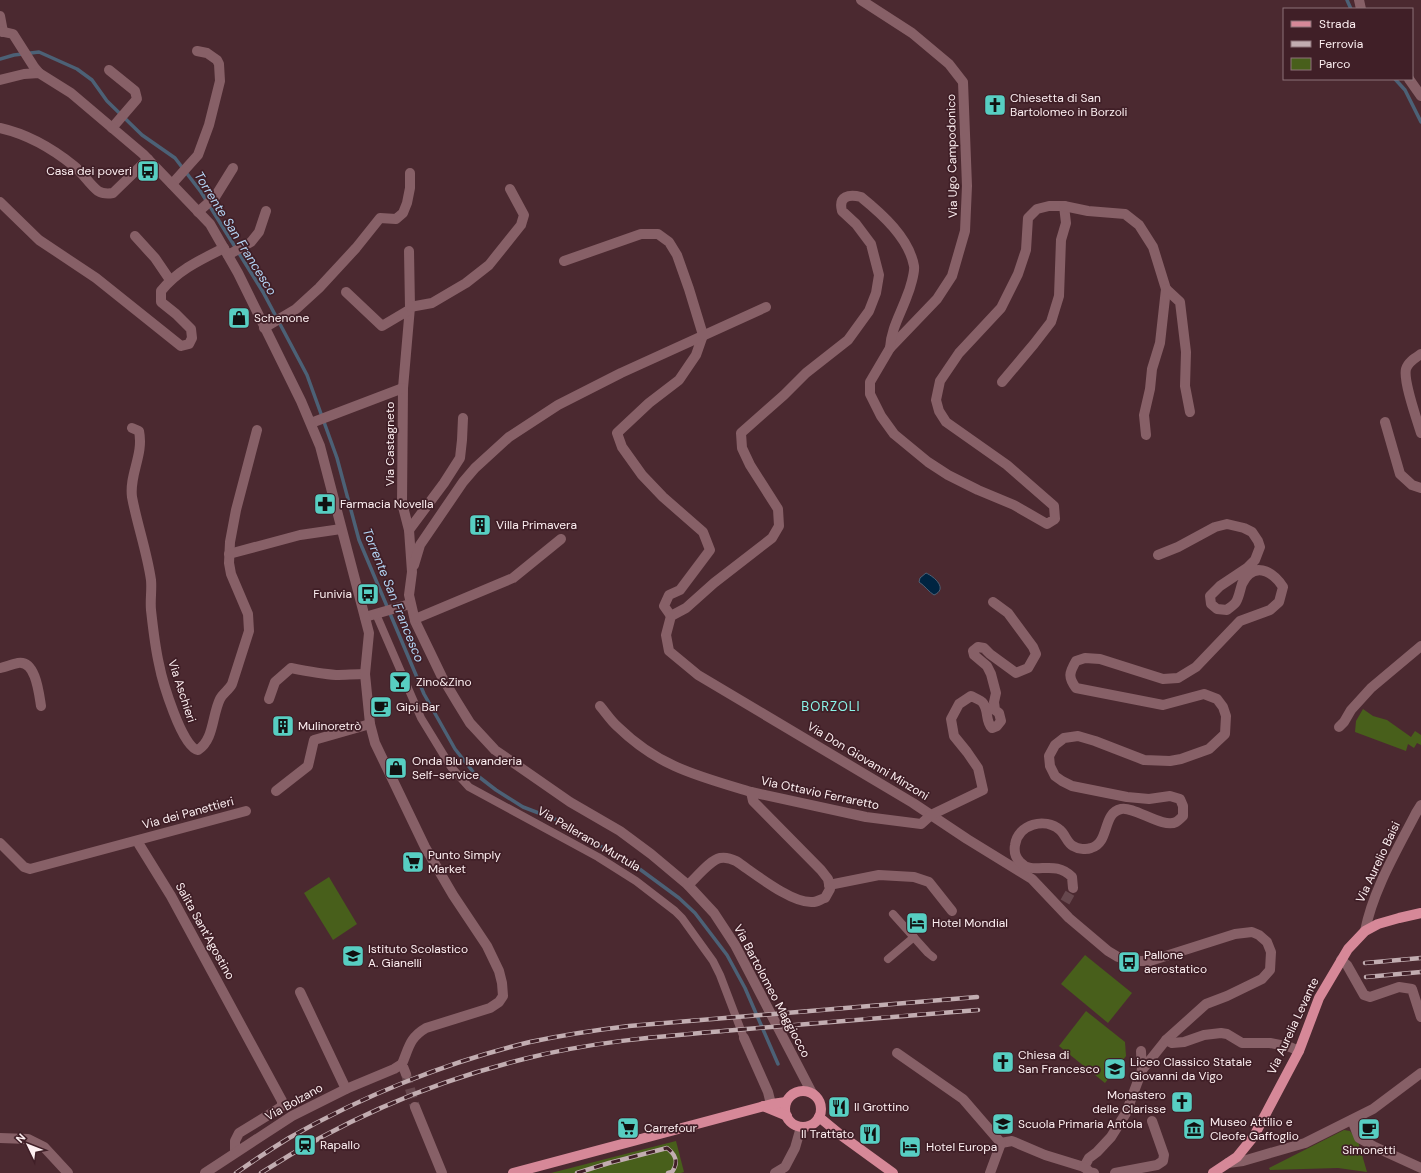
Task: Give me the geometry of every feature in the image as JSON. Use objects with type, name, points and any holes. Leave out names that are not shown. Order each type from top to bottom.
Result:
[{"type":"main road","name":"Via Aurelia Levante","points":[[1213,1173],[1237,1157],[1254,1136],[1283,1078],[1299,1051],[1319,998],[1348,949],[1365,931],[1378,924],[1421,913]]},
{"type":"main road","points":[[767,1105],[787,1116],[797,1126],[801,1126],[811,1124],[819,1117],[821,1108],[817,1098],[812,1093],[800,1091],[790,1097],[786,1102],[787,1116]]},
{"type":"main road","points":[[513,1173],[767,1105],[786,1102]]},
{"type":"main road","points":[[819,1117],[842,1136],[893,1173]]},
{"type":"street","name":"Via Ugo Campodonico","points":[[861,0],[912,33],[949,64],[964,82],[967,186],[965,231],[952,276],[937,299],[890,348]]},
{"type":"street","points":[[0,16],[5,32],[37,70],[114,125],[148,159],[174,181],[200,210],[229,251],[238,273],[266,327],[298,395],[320,446],[331,483],[341,529],[369,633],[365,674],[370,724],[314,740],[308,766],[276,791]]},
{"type":"street","points":[[174,181],[198,155],[209,125],[220,76],[219,64],[217,60],[207,53],[197,51]]},
{"type":"street","points":[[0,80],[37,70]]},
{"type":"street","points":[[109,70],[135,90],[137,99],[114,125]]},
{"type":"street","points":[[1410,80],[1421,96]]},
{"type":"street","points":[[0,128],[25,135],[52,151],[75,166],[99,191],[106,194],[113,193],[148,159]]},
{"type":"street","points":[[200,210],[215,197],[233,168]]},
{"type":"street","points":[[266,327],[296,310],[319,288],[356,248],[380,218],[396,218],[403,213],[410,188],[410,173]]},
{"type":"street","points":[[346,292],[382,326],[409,308],[432,303],[466,283],[489,265],[521,225],[524,215],[510,189]]},
{"type":"street","points":[[670,616],[686,608],[714,583],[772,538],[779,526],[778,509],[750,465],[742,448],[741,433],[784,395],[806,373],[848,340],[869,311],[876,293],[879,275],[871,244],[856,224],[842,211],[841,203],[848,196],[855,195],[861,197],[892,226],[909,247],[914,267],[908,294],[891,337],[890,348],[870,382],[870,394],[881,416],[894,434],[928,462],[948,475],[978,490],[1014,505],[1047,524],[1055,519],[1054,506],[1007,465],[946,422],[939,411],[936,400],[940,381],[959,352],[1001,308],[1018,274],[1026,250],[1028,218],[1037,209],[1049,206],[1064,206],[1088,211],[1125,214],[1140,224],[1153,247],[1166,288],[1160,343],[1152,369],[1150,389],[1144,415],[1146,435]]},
{"type":"street","points":[[0,202],[39,240],[96,278],[174,342],[181,346],[189,344],[192,338],[191,329],[161,302],[160,291],[170,280],[186,268],[251,242],[259,232],[266,211]]},
{"type":"street","points":[[1002,382],[1051,322],[1059,296],[1061,240],[1066,223],[1064,206]]},
{"type":"street","points":[[564,261],[641,234],[658,234],[669,242],[677,255],[703,335]]},
{"type":"street","points":[[135,236],[155,258],[170,280]]},
{"type":"street","name":"Via Castagneto","points":[[408,604],[412,572],[409,530],[402,503],[403,388],[409,308],[409,251]]},
{"type":"street","points":[[1166,288],[1180,302],[1186,352],[1185,386],[1190,412]]},
{"type":"street","points":[[412,572],[420,545],[464,482],[475,468],[509,437],[558,406],[621,373],[766,307]]},
{"type":"street","name":"Via Don Giovanni Minzoni","points":[[703,335],[696,355],[679,380],[649,402],[617,434],[622,447],[642,475],[663,497],[703,532],[710,550],[680,590],[669,595],[664,606],[670,616],[666,635],[669,651],[698,675],[810,740],[1032,879],[1063,906],[1083,931],[1118,957],[1150,961],[1244,932],[1252,932],[1259,935],[1267,942],[1271,952],[1270,970],[1262,979],[1234,993],[1206,1004],[1166,1040],[1142,1070],[1126,1112],[1111,1137],[1098,1152],[1089,1158],[1084,1166]]},
{"type":"street","points":[[1421,354],[1411,360],[1406,369],[1406,382],[1421,433]]},
{"type":"street","points":[[311,423],[403,388]]},
{"type":"street","points":[[409,530],[444,483],[460,458],[463,418]]},
{"type":"street","points":[[1385,422],[1400,474],[1412,485],[1421,488]]},
{"type":"street","name":"Via Aschieri","points":[[132,428],[139,431],[141,444],[139,458],[131,485],[132,497],[151,581],[150,608],[159,664],[166,693],[179,726],[188,744],[194,750],[198,750],[204,746],[209,737],[217,705],[221,696],[230,688],[232,684],[249,631],[248,614],[231,574],[229,554],[236,510],[257,430]]},
{"type":"street","points":[[1073,888],[1072,877],[1067,872],[1059,868],[1029,868],[1020,863],[1014,853],[1015,843],[1023,830],[1031,825],[1042,823],[1061,830],[1072,846],[1079,849],[1092,848],[1103,836],[1109,819],[1114,811],[1122,809],[1128,810],[1168,823],[1175,823],[1183,816],[1183,806],[1180,799],[1170,796],[1149,799],[1127,797],[1072,786],[1055,776],[1050,766],[1049,756],[1055,745],[1064,738],[1078,736],[1096,741],[1144,760],[1170,761],[1181,759],[1209,749],[1225,734],[1226,716],[1223,707],[1217,699],[1204,694],[1162,705],[1076,688],[1071,681],[1070,672],[1076,661],[1085,658],[1100,659],[1163,679],[1178,678],[1196,667],[1240,621],[1270,610],[1279,602],[1283,587],[1277,578],[1269,572],[1260,570],[1250,574],[1243,583],[1236,602],[1227,610],[1217,610],[1211,604],[1210,596],[1220,586],[1247,568],[1255,560],[1260,547],[1258,541],[1252,532],[1244,528],[1227,524],[1214,527],[1178,547],[1158,555]]},
{"type":"street","points":[[229,554],[300,535],[341,529]]},
{"type":"street","points":[[415,619],[513,578],[561,539]]},
{"type":"street","name":"Via Ottavio Ferraretto","points":[[830,885],[828,879],[821,870],[753,801],[751,792],[866,817],[921,824],[931,815],[983,790],[978,768],[954,736],[951,719],[959,704],[971,696],[983,702],[987,712],[988,724],[992,728],[997,726],[1001,721],[999,713],[995,710],[994,702],[996,693],[992,674],[987,666],[974,655],[973,651],[978,647],[984,648],[1016,673],[1028,668],[1036,654],[1033,647],[1008,613],[993,602]]},
{"type":"street","points":[[365,617],[408,604]]},
{"type":"street","name":"Via Bartolomeo Maggiocco","points":[[408,604],[442,677],[470,723],[495,750],[570,802],[620,831],[651,854],[688,885],[714,913],[735,945],[812,1093]]},
{"type":"street","name":"Via Pellerano Murtula","points":[[376,614],[422,718],[451,767],[469,787],[598,857],[636,881],[675,911],[686,924],[713,961],[720,975],[744,1038],[768,1092],[767,1105]]},
{"type":"street","points":[[1339,727],[1344,722],[1351,710],[1371,688],[1421,646]]},
{"type":"street","points":[[0,668],[19,663],[30,667],[35,678],[41,706]]},
{"type":"street","points":[[269,699],[275,682],[291,668],[337,675],[365,674]]},
{"type":"street","points":[[600,706],[617,727],[646,751],[666,763],[693,775],[751,792]]},
{"type":"street","name":"Via Bolzano","points":[[205,1173],[292,1116],[346,1089],[394,1069],[404,1069],[410,1042],[417,1033],[426,1028],[490,1008],[499,1002],[503,996],[499,971],[487,946],[452,895],[425,846],[375,743],[370,724]]},
{"type":"street","name":"Via Aurelio Baisi","points":[[1365,931],[1369,912],[1376,892],[1419,810]]},
{"type":"street","name":"Via dei Panettieri","points":[[137,841],[246,811]]},
{"type":"street","points":[[0,843],[24,867],[30,869],[137,841]]},
{"type":"street","name":"Salita Sant'Agostino","points":[[137,841],[172,896],[282,1101],[282,1106],[278,1109],[239,1133],[235,1141],[235,1152]]},
{"type":"street","points":[[688,885],[713,861],[720,858],[736,861],[787,894],[799,900],[814,902],[825,898],[830,889],[830,885],[879,876],[914,877],[929,882],[952,911]]},
{"type":"street","points":[[893,914],[933,957]]},
{"type":"street","points":[[888,959],[914,937]]},
{"type":"street","points":[[1341,960],[1347,965],[1364,995],[1370,997],[1399,987],[1412,989],[1421,1017]]},
{"type":"street","points":[[300,992],[346,1089]]},
{"type":"street","points":[[1166,1040],[1172,1044],[1221,1033],[1227,1034],[1242,1043],[1270,1043],[1290,1047],[1299,1051]]},
{"type":"street","name":"Via Don Giovanni Minzoni","points":[[1141,1051],[1142,1070]]},
{"type":"street","points":[[897,1053],[962,1099],[1001,1143]]},
{"type":"street","points":[[1228,1163],[1243,1161],[1305,1143],[1373,1109],[1421,1073]]},
{"type":"street","points":[[415,1107],[442,1173]]},
{"type":"street","points":[[1352,1120],[1359,1138],[1421,1168]]},
{"type":"street","points":[[1115,1173],[1158,1164],[1163,1161],[1164,1155],[1152,1121]]},
{"type":"street","points":[[775,1173],[785,1170],[795,1148],[801,1126]]},
{"type":"street","points":[[0,1138],[28,1139],[44,1147],[68,1173]]},
{"type":"street","points":[[1001,1143],[1012,1141],[1046,1155],[1084,1166],[1090,1172],[1094,1173]]},
{"type":"street","points":[[990,1173],[1001,1143]]},
{"type":"green space","points":[[1363,709],[1373,716],[1387,720],[1411,737],[1415,731],[1421,735],[1421,745],[1417,743],[1414,748],[1408,744],[1406,751],[1355,732],[1356,721]]},
{"type":"green space","points":[[329,877],[357,924],[333,940],[304,893]]},
{"type":"green space","points":[[1085,955],[1132,993],[1108,1023],[1061,984]]},
{"type":"green space","points":[[1086,1011],[1125,1042],[1126,1056],[1105,1083],[1059,1046]]},
{"type":"green space","points":[[1344,1130],[1350,1131],[1358,1141],[1367,1172],[1338,1168],[1270,1170],[1269,1168]]},
{"type":"green space","points":[[676,1141],[684,1172],[681,1173],[551,1173]]},
{"type":"water","points":[[926,573],[939,583],[940,590],[934,595],[919,582],[920,578]]},
{"type":"waterway","points":[[1347,0],[1351,8]]},
{"type":"waterway","name":"Torrente San Francesco","points":[[0,59],[14,55],[39,52],[77,69],[92,80],[107,101],[142,135],[175,158],[201,192],[263,292],[307,375],[337,458],[359,540],[424,694],[455,749],[474,773],[496,790],[523,807],[557,820],[592,842],[626,859],[679,898],[695,913],[727,955],[745,988],[778,1064]]},
{"type":"waterway","points":[[1396,80],[1405,90],[1421,122]]},
{"type":"tunnel","points":[[1065,902],[1073,888]]},
{"type":"tunnel","points":[[406,1074],[415,1107]]},
{"type":"railway","points":[[1365,963],[1421,958]]},
{"type":"railway","points":[[1366,977],[1421,972]]},
{"type":"railway","points":[[236,1173],[289,1138],[375,1094],[437,1070],[499,1050],[530,1042],[629,1026],[977,997]]},
{"type":"railway","points":[[261,1173],[323,1136],[421,1091],[489,1068],[550,1053],[603,1043],[655,1037],[978,1010]]},
{"type":"railway","points":[[577,1173],[667,1148],[673,1153],[676,1159],[672,1172],[668,1173]]},
{"type":"place","name":"Chiesetta di San Bartolomeo in Borzoli","points":[[995,105]]},
{"type":"place","name":"Casa dei poveri","points":[[148,171]]},
{"type":"place","name":"Schenone","points":[[239,318]]},
{"type":"place","name":"Farmacia Novella","points":[[325,504]]},
{"type":"place","name":"Villa Primavera","points":[[480,525]]},
{"type":"place","name":"Funivia","points":[[368,594]]},
{"type":"place","name":"Zino&Zino","points":[[400,682]]},
{"type":"place","name":"Gipi Bar","points":[[381,707]]},
{"type":"place","name":"Mulinoretrò","points":[[283,726]]},
{"type":"place","name":"Onda Blu lavanderia Self-service","points":[[396,768]]},
{"type":"place","name":"Punto Simply Market","points":[[413,862]]},
{"type":"place","name":"Hotel Mondial","points":[[917,923]]},
{"type":"place","name":"Istituto Scolastico A. Gianelli","points":[[353,956]]},
{"type":"place","name":"Pallone aerostatico","points":[[1129,962]]},
{"type":"place","name":"Chiesa di San Francesco","points":[[1003,1062]]},
{"type":"place","name":"Liceo Classico Statale Giovanni da Vigo","points":[[1115,1069]]},
{"type":"place","name":"Monastero delle Clarisse","points":[[1182,1102]]},
{"type":"place","name":"Il Grottino","points":[[839,1107]]},
{"type":"place","name":"Scuola Primaria Antola","points":[[1003,1124]]},
{"type":"place","name":"Carrefour","points":[[628,1128]]},
{"type":"place","name":"Museo Attilio e Cleofe Gaffoglio","points":[[1194,1129]]},
{"type":"place","name":"Simonetti","points":[[1369,1129]]},
{"type":"place","name":"Il Trattato","points":[[870,1134]]},
{"type":"place","name":"Rapallo","points":[[305,1145]]},
{"type":"place","name":"Hotel Europa","points":[[910,1147]]},
{"type":"district","name":"BORZOLI","points":[[831,706]]}]
